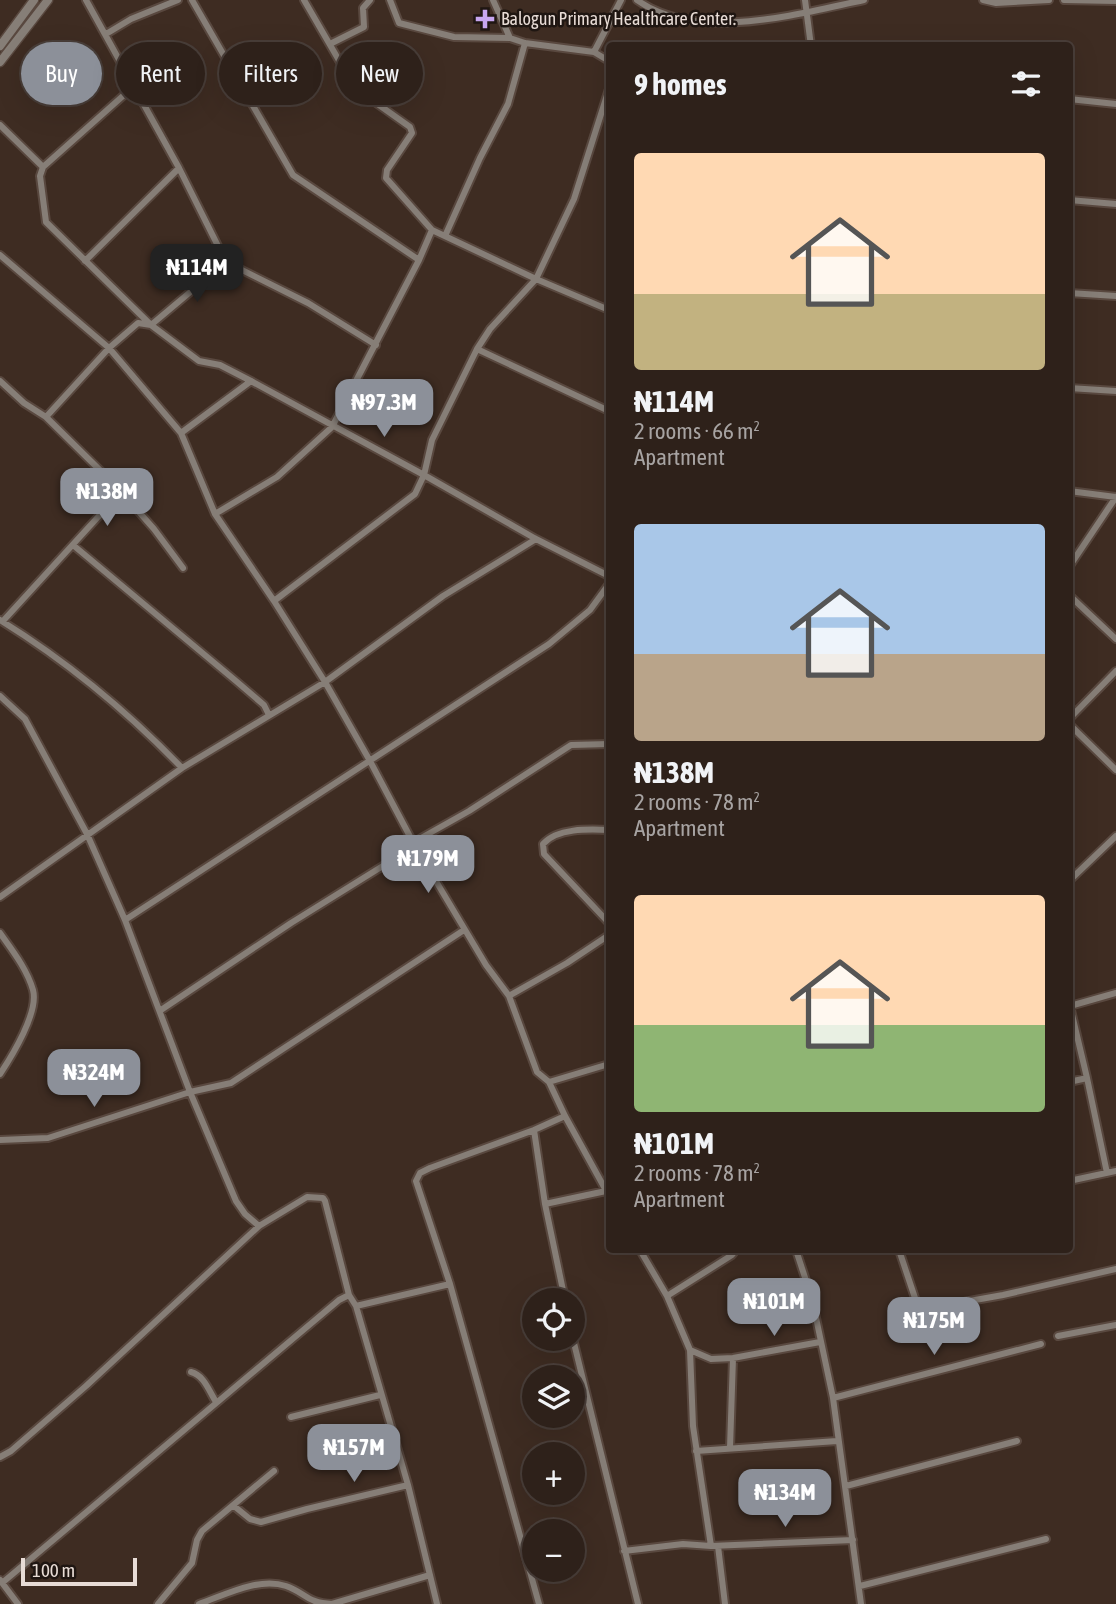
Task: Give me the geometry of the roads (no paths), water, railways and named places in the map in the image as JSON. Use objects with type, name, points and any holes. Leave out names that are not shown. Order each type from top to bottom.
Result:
[{"type":"street","points":[[0,46],[34,0]]},
{"type":"street","points":[[0,62],[48,0]]},
{"type":"street","points":[[86,0],[116,54]]},
{"type":"street","points":[[106,34],[131,19],[178,0]]},
{"type":"street","points":[[192,0],[293,175],[419,260]]},
{"type":"street","points":[[303,0],[355,88],[410,127],[412,133],[387,170],[386,178],[432,230],[606,309]]},
{"type":"street","points":[[330,44],[364,27],[363,8],[370,0]]},
{"type":"street","points":[[390,0],[399,23],[454,37],[509,38],[525,43],[594,52],[606,59]]},
{"type":"street","points":[[494,0],[509,38]]},
{"type":"street","points":[[594,52],[621,0]]},
{"type":"street","points":[[637,0],[661,13],[700,22],[736,22],[807,12],[864,0]]},
{"type":"street","points":[[805,0],[811,42]]},
{"type":"street","points":[[983,0],[996,3],[1049,0]]},
{"type":"street","points":[[1064,0],[1116,1]]},
{"type":"street","points":[[445,236],[508,104],[525,43]]},
{"type":"street","points":[[274,600],[415,494],[424,475],[432,440],[477,349],[490,328],[536,279],[574,199],[606,98]]},
{"type":"street","points":[[1073,99],[1116,104]]},
{"type":"street","points":[[116,102],[43,167],[40,176],[46,222],[151,325],[199,361],[220,365],[251,381],[536,539],[606,574]]},
{"type":"street","points":[[143,105],[179,168],[226,262],[309,303],[376,345]]},
{"type":"street","points":[[0,125],[43,167]]},
{"type":"street","points":[[85,261],[179,168]]},
{"type":"street","points":[[1073,200],[1116,204]]},
{"type":"street","points":[[215,513],[277,477],[332,427],[376,345],[432,230]]},
{"type":"street","points":[[0,255],[109,348],[181,433],[215,513],[325,682],[464,930],[509,996],[537,1072],[549,1082],[606,1189]]},
{"type":"street","points":[[46,417],[109,348],[138,323],[151,325],[226,262]]},
{"type":"street","points":[[1073,293],[1116,296]]},
{"type":"street","points":[[477,349],[606,410]]},
{"type":"street","points":[[0,380],[24,403],[46,417],[123,494],[155,529],[183,568]]},
{"type":"street","points":[[181,433],[251,381]]},
{"type":"street","points":[[1073,388],[1116,391]]},
{"type":"street","points":[[1073,492],[1116,497],[1073,561]]},
{"type":"street","points":[[123,494],[1,620],[72,669],[138,722],[182,768]]},
{"type":"street","points":[[1108,511],[1116,514]]},
{"type":"street","points":[[0,897],[182,768],[325,682],[443,596],[536,539]]},
{"type":"street","points":[[74,545],[264,705],[269,715]]},
{"type":"street","points":[[125,919],[549,644],[590,610],[606,588]]},
{"type":"street","points":[[1073,598],[1116,639]]},
{"type":"street","points":[[1073,717],[1116,671]]},
{"type":"street","points":[[0,696],[24,719],[88,834],[125,919],[190,1092],[236,1201],[245,1214],[259,1226]]},
{"type":"street","points":[[1073,725],[1116,771]]},
{"type":"street","points":[[161,1010],[314,908],[415,846],[421,838],[469,811],[571,745],[606,744]]},
{"type":"street","points":[[606,830],[567,832],[549,837],[543,844],[544,854],[606,920]]},
{"type":"street","points":[[1073,877],[1116,836]]},
{"type":"street","points":[[0,1140],[48,1138],[190,1092],[231,1083],[464,930]]},
{"type":"street","points":[[0,933],[20,962],[33,990],[34,1005],[11,1058],[0,1074]]},
{"type":"street","points":[[509,996],[606,937]]},
{"type":"street","points":[[1073,1004],[1116,993]]},
{"type":"street","points":[[1073,1018],[1107,1173]]},
{"type":"street","points":[[549,1082],[606,1065]]},
{"type":"street","points":[[1073,1081],[1087,1078]]},
{"type":"street","points":[[539,1604],[450,1283],[416,1181],[420,1173],[565,1116]]},
{"type":"street","points":[[534,1130],[545,1204],[562,1288]]},
{"type":"street","points":[[1073,1180],[1116,1171]]},
{"type":"street","points":[[545,1204],[606,1193]]},
{"type":"street","points":[[0,1457],[11,1451],[86,1386],[259,1226],[307,1197],[323,1198],[344,1268],[349,1295],[356,1306],[408,1485],[437,1604]]},
{"type":"street","points":[[642,1253],[667,1296],[690,1350],[696,1451],[725,1604]]},
{"type":"street","points":[[667,1296],[734,1253]]},
{"type":"street","points":[[797,1253],[812,1299],[833,1398],[861,1604]]},
{"type":"street","points":[[900,1253],[917,1304],[925,1309],[1003,1295],[1116,1269]]},
{"type":"street","points":[[356,1306],[450,1283]]},
{"type":"street","points":[[18,1604],[1,1581],[339,1300],[349,1295]]},
{"type":"street","points":[[1058,1336],[1116,1325]]},
{"type":"street","points":[[690,1350],[711,1359],[733,1358],[820,1342]]},
{"type":"street","points":[[833,1398],[1041,1344]]},
{"type":"street","points":[[576,1351],[638,1604]]},
{"type":"street","points":[[730,1448],[733,1358]]},
{"type":"street","points":[[191,1372],[202,1378],[216,1402]]},
{"type":"street","points":[[291,1417],[380,1395]]},
{"type":"street","points":[[696,1451],[838,1441]]},
{"type":"street","points":[[846,1486],[1017,1441]]},
{"type":"street","points":[[158,1604],[192,1563],[202,1531],[274,1471]]},
{"type":"street","points":[[234,1506],[250,1519],[261,1522],[408,1485]]},
{"type":"street","points":[[860,1586],[1046,1539]]},
{"type":"street","points":[[624,1551],[683,1544],[714,1546],[853,1540]]},
{"type":"street","points":[[199,1604],[271,1582],[289,1587],[316,1603],[332,1604],[430,1575]]},
{"type":"place","name":"Balogun Primary Healthcare Center.","points":[[485,19]]}]
